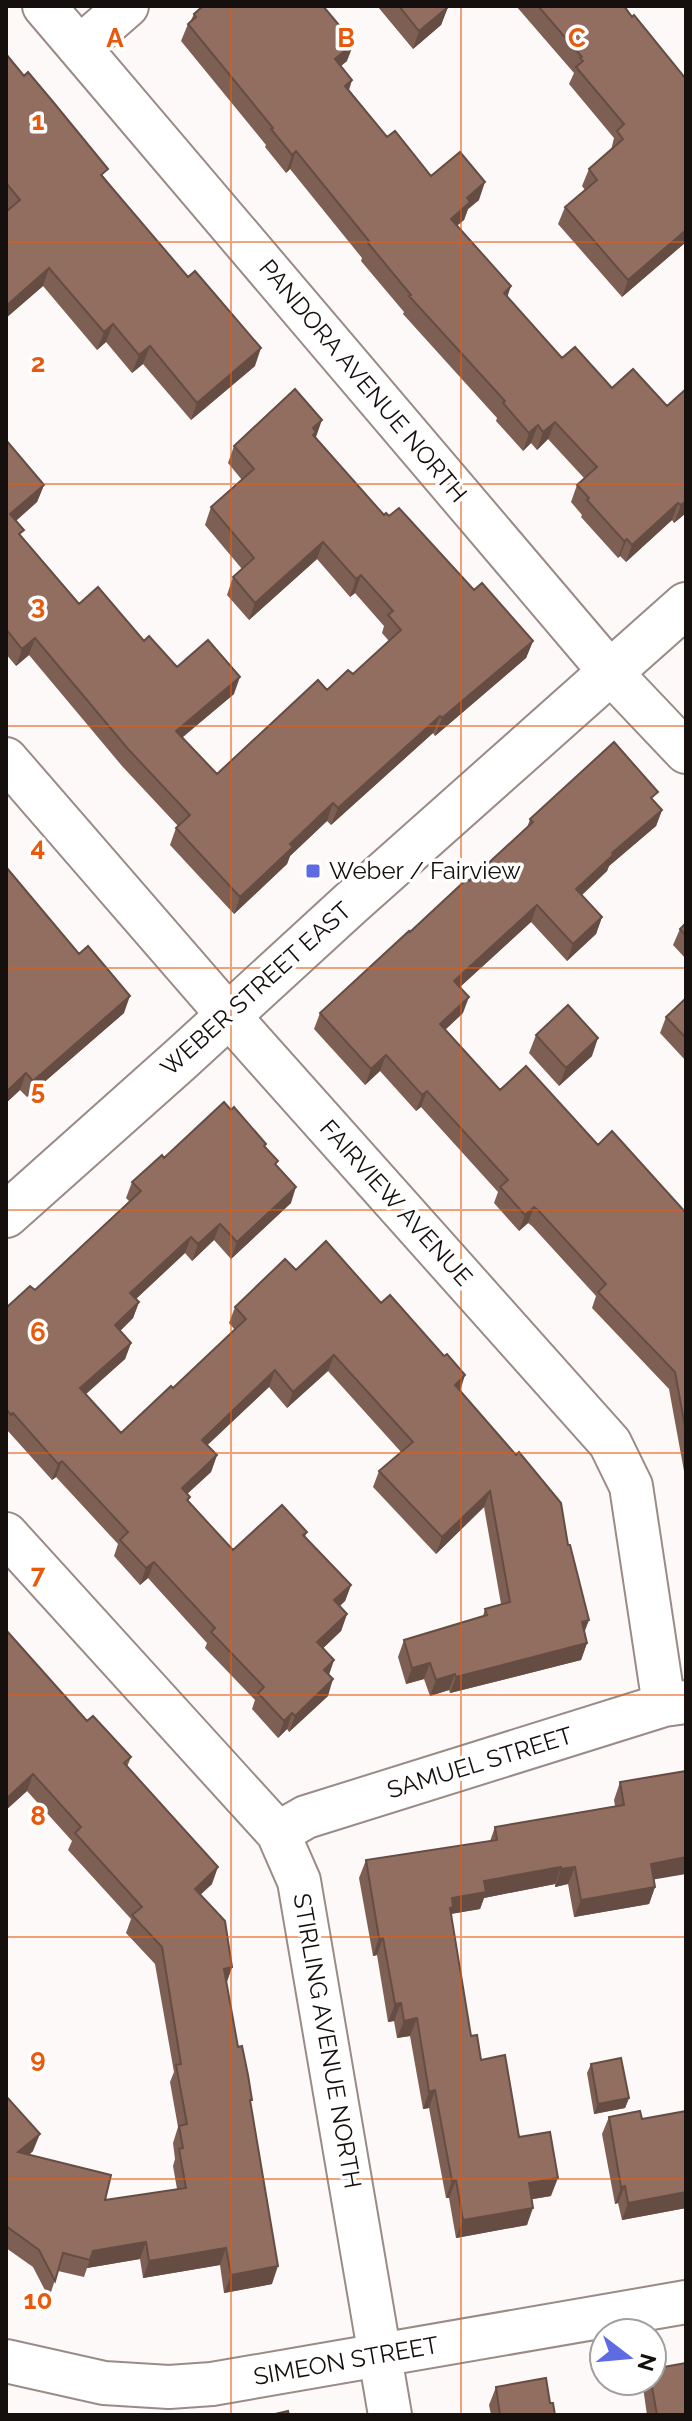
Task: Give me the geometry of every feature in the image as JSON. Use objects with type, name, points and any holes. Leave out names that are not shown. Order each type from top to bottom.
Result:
[{"type":"main road","name":"WEBER STREET EAST","points":[[6,1215],[686,605]]},
{"type":"street","name":"PANDORA AVENUE NORTH","points":[[44,6],[611,673],[686,752]]},
{"type":"street","points":[[80,47],[127,6]]},
{"type":"street","name":"FAIRVIEW AVENUE","points":[[6,759],[228,1015],[610,1443],[631,1486],[675,1704]]},
{"type":"street","name":"STIRLING AVENUE NORTH","points":[[6,1534],[278,1833],[299,1881],[390,2415]]},
{"type":"street","name":"SAMUEL STREET","points":[[278,1833],[306,1817],[675,1704]]},
{"type":"street","name":"SIMEON STREET","points":[[6,2361],[104,2383],[169,2387],[212,2384],[686,2302]]},
{"type":"building","points":[[203,6],[323,6],[354,43],[335,59],[352,80],[345,86],[387,137],[395,131],[431,176],[460,152],[485,182],[467,198],[470,202],[451,219],[511,286],[504,293],[562,358],[575,347],[612,388],[633,369],[667,406],[686,389],[686,501],[681,505],[678,503],[632,545],[627,539],[624,541],[577,485],[597,467],[555,422],[543,432],[538,425],[529,433],[503,403],[505,401],[409,296],[296,151],[292,155],[188,24]]},
{"type":"building","points":[[399,6],[447,6],[448,7],[419,31]]},
{"type":"building","points":[[538,6],[624,6],[686,79],[686,230],[628,280],[565,207],[597,180],[589,169],[623,139],[617,131],[624,124],[576,67],[583,61],[582,57]]},
{"type":"building","points":[[6,54],[24,76],[28,72],[108,169],[101,175],[188,277],[195,271],[261,348],[197,403],[150,346],[139,355],[113,324],[104,332],[49,268],[6,306],[6,212],[20,200],[6,183]]},
{"type":"building","points":[[295,389],[322,420],[313,428],[316,432],[313,435],[384,515],[389,516],[399,508],[474,590],[482,583],[533,641],[442,718],[440,716],[338,808],[333,803],[290,844],[293,847],[240,897],[176,828],[190,815],[128,749],[35,638],[22,649],[6,629],[6,440],[44,485],[10,514],[24,530],[19,534],[79,604],[98,587],[144,641],[149,636],[177,667],[208,640],[240,677],[176,731],[217,774],[318,680],[327,690],[348,670],[353,674],[401,630],[388,615],[393,611],[361,575],[356,579],[323,542],[255,603],[233,577],[254,558],[211,507],[254,469],[234,446]]},
{"type":"building","points":[[614,742],[658,792],[651,798],[662,810],[576,889],[602,917],[573,944],[537,905],[454,981],[469,997],[440,1024],[500,1090],[526,1066],[598,1145],[612,1131],[686,1213],[686,1432],[675,1372],[598,1292],[606,1284],[538,1210],[534,1207],[525,1215],[500,1187],[508,1180],[427,1091],[422,1095],[386,1055],[371,1069],[320,1013],[467,879],[469,881],[533,822],[530,819]]},
{"type":"building","points":[[6,867],[79,954],[88,946],[130,996],[33,1081],[26,1073],[6,1092]]},
{"type":"building","points":[[686,998],[686,1038],[666,1017]]},
{"type":"building","points":[[568,1005],[598,1038],[566,1068],[536,1035]]},
{"type":"building","points":[[224,1102],[231,1110],[234,1107],[266,1144],[264,1146],[278,1161],[275,1164],[296,1187],[237,1242],[220,1224],[198,1244],[191,1237],[130,1293],[139,1302],[115,1325],[131,1343],[80,1388],[121,1433],[246,1319],[235,1307],[285,1259],[296,1270],[326,1241],[381,1303],[390,1295],[444,1356],[447,1354],[465,1375],[455,1385],[516,1455],[519,1452],[561,1503],[568,1545],[589,1620],[582,1622],[587,1643],[436,1680],[430,1663],[412,1668],[404,1640],[487,1615],[485,1609],[510,1602],[490,1491],[442,1537],[379,1471],[413,1442],[334,1355],[293,1392],[275,1370],[202,1440],[217,1455],[182,1488],[190,1497],[187,1500],[233,1550],[282,1505],[307,1532],[303,1535],[351,1585],[334,1600],[347,1614],[317,1642],[334,1660],[324,1670],[333,1679],[295,1716],[292,1713],[284,1721],[258,1693],[264,1687],[211,1632],[215,1628],[154,1562],[146,1568],[120,1540],[128,1532],[62,1461],[58,1464],[6,1409],[6,1308],[30,1286],[35,1290],[141,1191],[132,1182],[162,1155],[164,1158]]},
{"type":"building","points":[[6,1630],[87,1721],[93,1716],[131,1757],[124,1763],[218,1867],[195,1889],[225,1921],[232,1967],[224,1969],[238,2047],[242,2046],[248,2075],[278,2266],[231,2275],[226,2248],[149,2261],[146,2242],[93,2251],[90,2260],[63,2253],[55,2281],[39,2250],[6,2226],[6,2096],[40,2134],[18,2152],[111,2175],[105,2200],[186,2188],[179,2149],[183,2148],[179,2126],[187,2124],[176,2065],[181,2064],[162,1947],[132,1915],[142,1907],[75,1833],[81,1827],[33,1774],[6,1799]]},
{"type":"building","points":[[686,1771],[686,1857],[651,1864],[655,1887],[581,1900],[575,1867],[561,1867],[484,1881],[486,1892],[452,1898],[453,1907],[450,1908],[471,2036],[477,2035],[481,2060],[505,2055],[519,2137],[550,2132],[558,2178],[529,2183],[533,2208],[463,2220],[456,2180],[452,2181],[435,2090],[429,2092],[417,2018],[404,2021],[401,2003],[395,2004],[383,1938],[379,1938],[366,1860],[497,1840],[495,1827],[624,1805],[620,1782]]},
{"type":"building","points":[[621,2058],[629,2098],[598,2104],[591,2064]]},
{"type":"building","points":[[640,2111],[642,2119],[686,2111],[686,2192],[628,2203],[625,2186],[621,2187],[609,2117]]},
{"type":"building","points":[[686,2363],[686,2415],[657,2415],[654,2397],[668,2397],[668,2366]]},
{"type":"building","points":[[546,2378],[555,2415],[500,2415],[496,2387]]},
{"type":"place","name":"Weber / Fairview","points":[[313,871]]}]
